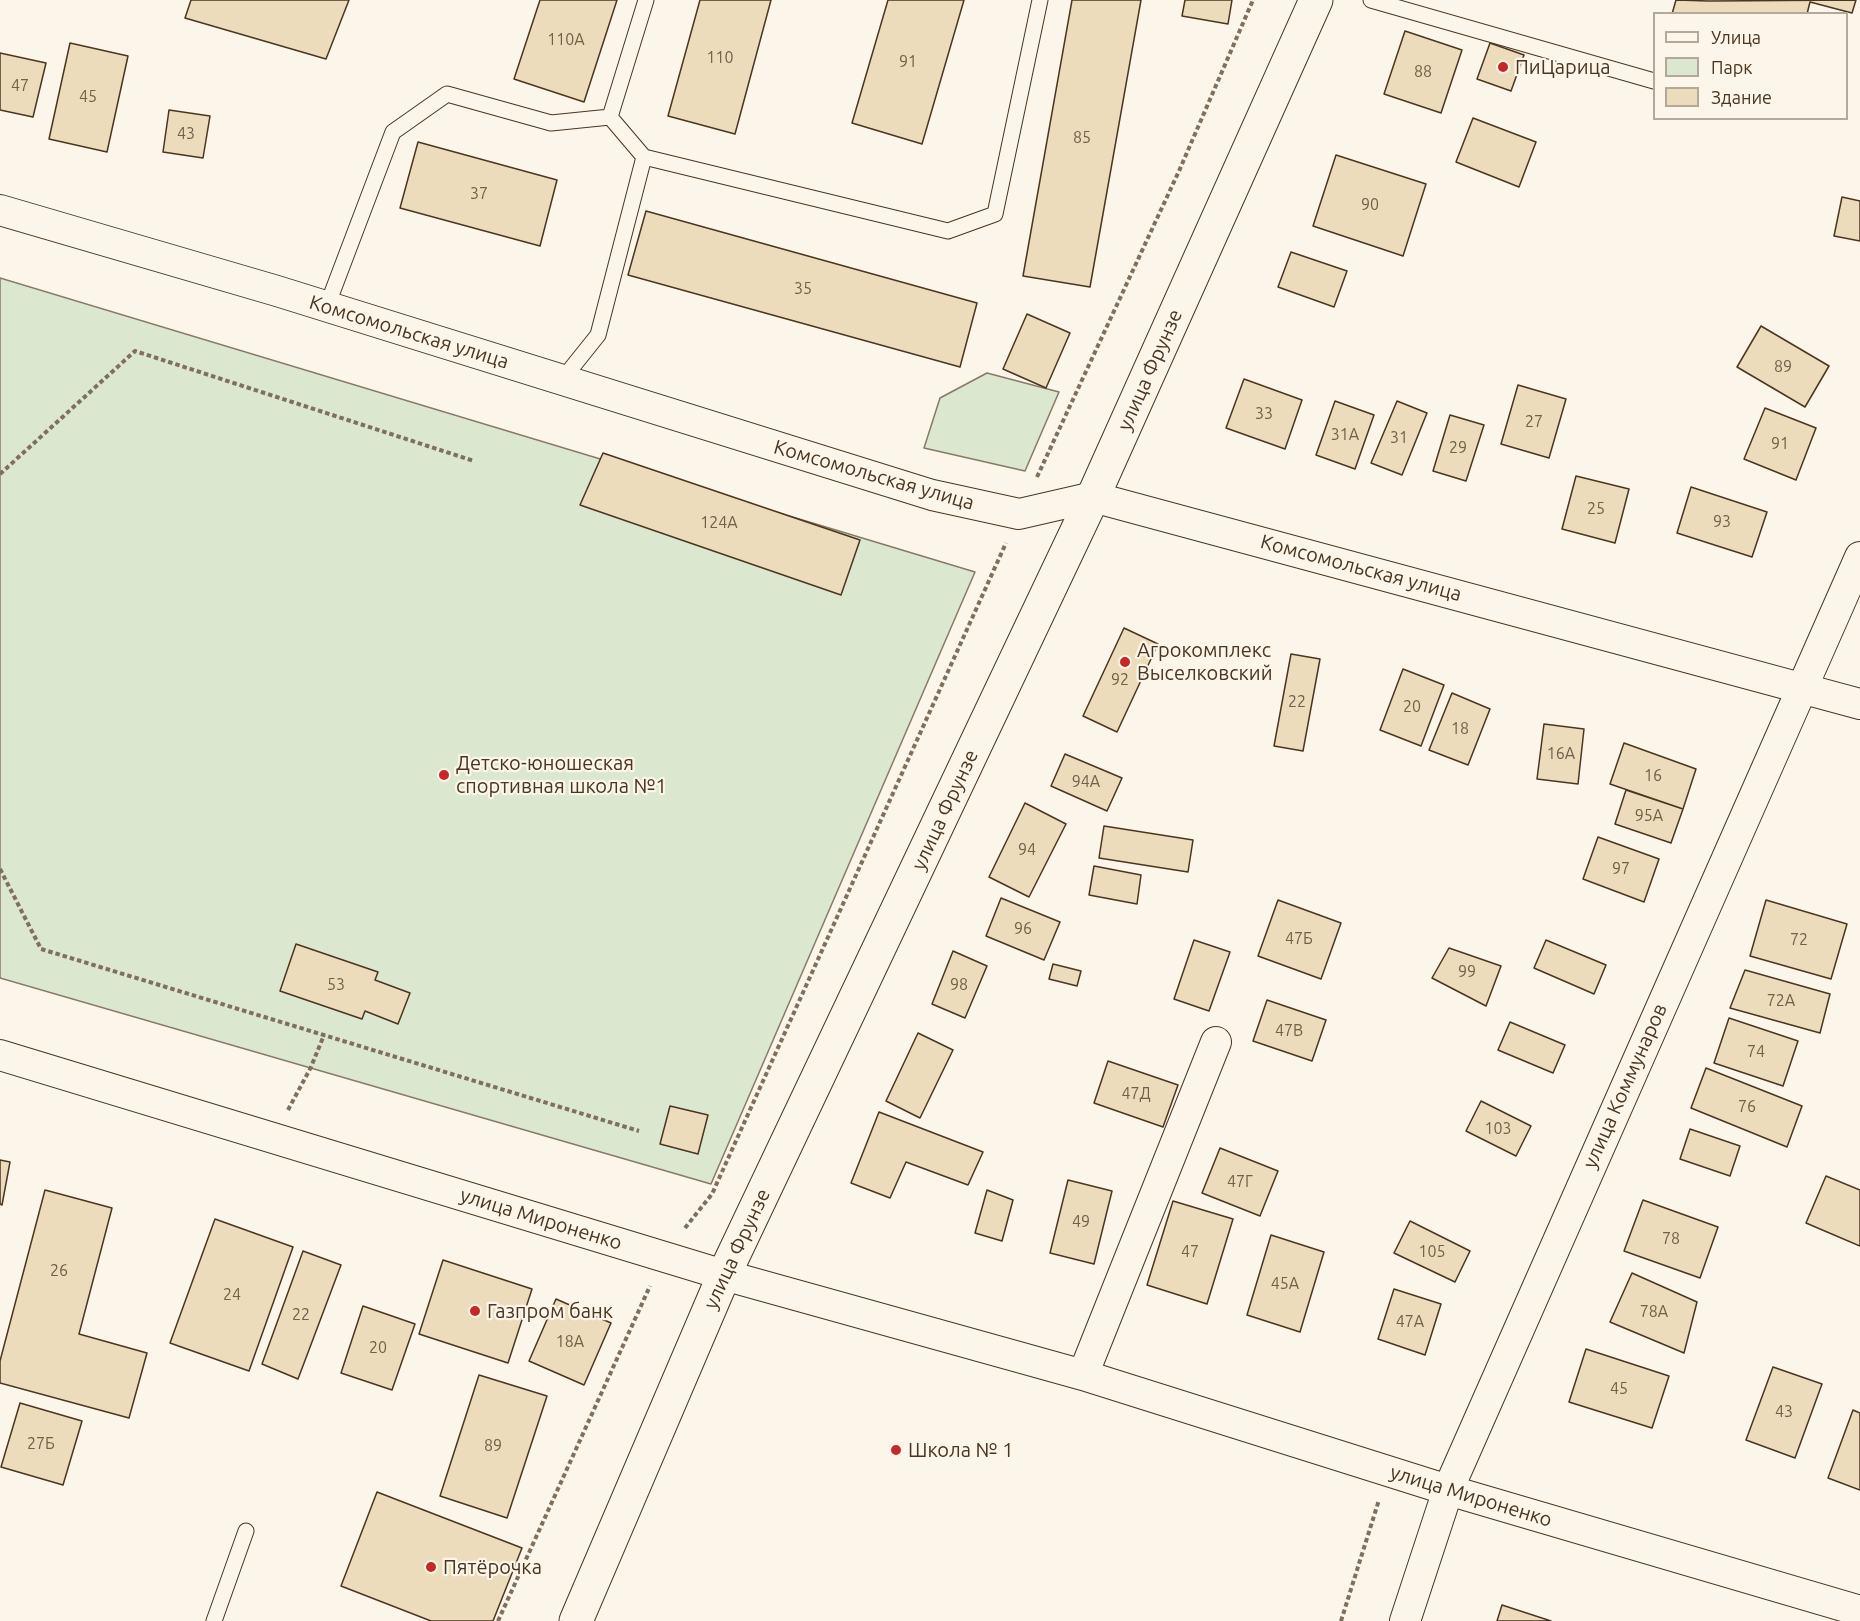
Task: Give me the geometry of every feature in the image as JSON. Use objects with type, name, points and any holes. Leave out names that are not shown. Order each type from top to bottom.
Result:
[{"type":"main road","name":"улица Фрунзе","points":[[576,1621],[724,1275],[1093,497],[1316,0]]},
{"type":"street","name":"Комсомольская улица","points":[[0,210],[327,306],[932,495],[1019,514],[1093,497],[1860,704]]},
{"type":"street","name":"улица Коммунаров","points":[[1405,1621],[1448,1490],[1860,557]]},
{"type":"street","points":[[1083,1376],[1216,1042]]},
{"type":"street","name":"улица Мироненко","points":[[0,1055],[663,1257],[1083,1376],[1448,1490],[1860,1611]]},
{"type":"lane","points":[[610,117],[646,0]]},
{"type":"lane","points":[[610,117],[644,157],[948,231],[995,214],[1040,0]]},
{"type":"lane","points":[[1371,0],[1653,81]]},
{"type":"lane","points":[[327,306],[393,132],[447,94],[551,123],[610,117]]},
{"type":"lane","points":[[562,380],[598,335],[644,157]]},
{"type":"lane","points":[[214,1621],[246,1531]]},
{"type":"path","points":[[498,1621],[663,1257],[712,1194],[1019,514],[1179,171],[1253,0]]},
{"type":"path","points":[[0,474],[135,351],[474,461]]},
{"type":"path","points":[[0,868],[42,949],[639,1131]]},
{"type":"path","points":[[274,1137],[311,1067],[324,1035]]},
{"type":"path","points":[[1341,1621],[1389,1471]]},
{"type":"green space","name":"Детско-юношеская спортивная школа №1","points":[[0,278],[975,572],[711,1184],[0,978]]},
{"type":"green space","points":[[987,373],[1059,392],[1025,471],[924,448],[940,398]]},
{"type":"building","points":[[191,0],[349,0],[326,59],[185,18]]},
{"type":"building","points":[[540,0],[617,0],[584,102],[514,79]]},
{"type":"building","points":[[700,0],[771,0],[735,134],[668,116]]},
{"type":"building","points":[[888,0],[964,0],[922,144],[852,123]]},
{"type":"building","points":[[1072,0],[1141,0],[1090,287],[1023,276]]},
{"type":"building","points":[[1185,0],[1232,0],[1228,24],[1182,16]]},
{"type":"building","points":[[1676,0],[1856,0],[1852,13],[1810,2],[1808,12],[1673,12]]},
{"type":"building","points":[[1405,31],[1462,50],[1441,113],[1384,94]]},
{"type":"building","points":[[70,43],[128,56],[107,152],[49,139]]},
{"type":"building","points":[[1490,43],[1524,55],[1511,91],[1477,79]]},
{"type":"building","points":[[0,53],[46,63],[33,117],[0,110]]},
{"type":"building","points":[[169,110],[210,116],[203,158],[163,152]]},
{"type":"building","points":[[1473,118],[1536,142],[1519,187],[1456,162]]},
{"type":"building","points":[[418,142],[557,180],[540,246],[400,208]]},
{"type":"building","points":[[1336,155],[1426,184],[1403,256],[1313,226]]},
{"type":"building","points":[[1842,197],[1860,201],[1860,241],[1834,236]]},
{"type":"building","points":[[646,211],[977,303],[960,367],[628,275]]},
{"type":"building","points":[[1291,252],[1347,271],[1334,307],[1278,287]]},
{"type":"building","points":[[1027,314],[1070,333],[1046,388],[1003,369]]},
{"type":"building","points":[[1761,326],[1829,366],[1805,407],[1737,367]]},
{"type":"building","points":[[1244,379],[1302,400],[1285,449],[1226,428]]},
{"type":"building","points":[[1518,385],[1566,399],[1549,458],[1501,444]]},
{"type":"building","points":[[1335,401],[1374,415],[1355,469],[1316,455]]},
{"type":"building","points":[[1397,401],[1427,413],[1402,475],[1371,463]]},
{"type":"building","points":[[1765,408],[1816,428],[1796,480],[1744,459]]},
{"type":"building","points":[[1450,415],[1484,425],[1466,481],[1433,471]]},
{"type":"building","points":[[603,453],[860,540],[841,595],[580,505]]},
{"type":"building","points":[[1576,476],[1629,489],[1615,543],[1562,529]]},
{"type":"building","points":[[1691,487],[1767,512],[1752,557],[1677,533]]},
{"type":"building","points":[[1124,628],[1158,644],[1117,732],[1083,716]]},
{"type":"building","points":[[1291,654],[1320,659],[1303,751],[1274,746]]},
{"type":"building","points":[[1403,669],[1444,685],[1421,746],[1380,730]]},
{"type":"building","points":[[1452,693],[1490,709],[1468,765],[1429,750]]},
{"type":"building","points":[[1544,724],[1584,729],[1578,784],[1537,779]]},
{"type":"building","points":[[1624,743],[1696,769],[1683,809],[1610,784]]},
{"type":"building","points":[[1065,754],[1122,778],[1107,811],[1051,786]]},
{"type":"building","points":[[1626,790],[1683,809],[1671,843],[1615,824]]},
{"type":"building","points":[[1025,803],[1066,824],[1029,897],[989,877]]},
{"type":"building","points":[[1104,826],[1193,840],[1188,872],[1099,858]]},
{"type":"building","points":[[1598,837],[1659,859],[1644,902],[1583,879]]},
{"type":"building","points":[[1094,866],[1141,875],[1137,904],[1089,895]]},
{"type":"building","points":[[1001,898],[1060,922],[1044,960],[986,936]]},
{"type":"building","points":[[1278,900],[1341,923],[1321,979],[1258,956]]},
{"type":"building","points":[[1766,900],[1847,924],[1831,979],[1750,956]]},
{"type":"building","points":[[1194,940],[1230,952],[1209,1011],[1174,999]]},
{"type":"building","points":[[1546,940],[1606,965],[1594,994],[1534,968]]},
{"type":"building","points":[[296,944],[378,972],[375,980],[410,993],[398,1024],[365,1011],[362,1019],[280,991]]},
{"type":"building","points":[[1449,948],[1501,966],[1486,1006],[1432,978]]},
{"type":"building","points":[[953,951],[987,966],[965,1018],[932,1004]]},
{"type":"building","points":[[1053,964],[1081,971],[1077,986],[1049,979]]},
{"type":"building","points":[[1745,970],[1830,994],[1820,1033],[1730,1008]]},
{"type":"building","points":[[1267,1000],[1326,1020],[1312,1061],[1253,1041]]},
{"type":"building","points":[[1729,1018],[1798,1041],[1783,1086],[1714,1063]]},
{"type":"building","points":[[1510,1022],[1565,1045],[1553,1073],[1498,1050]]},
{"type":"building","points":[[918,1033],[953,1050],[920,1118],[886,1101]]},
{"type":"building","points":[[1108,1061],[1178,1085],[1163,1127],[1094,1103]]},
{"type":"building","points":[[1706,1068],[1802,1106],[1787,1147],[1691,1108]]},
{"type":"building","points":[[1481,1101],[1531,1126],[1516,1156],[1466,1131]]},
{"type":"building","points":[[670,1106],[708,1115],[698,1154],[660,1144]]},
{"type":"building","points":[[879,1112],[983,1152],[968,1185],[906,1162],[890,1198],[851,1183]]},
{"type":"building","points":[[1690,1129],[1740,1146],[1730,1176],[1680,1159]]},
{"type":"building","points":[[1220,1148],[1278,1171],[1260,1216],[1202,1193]]},
{"type":"building","points":[[0,1160],[10,1162],[2,1205],[0,1204]]},
{"type":"building","points":[[1826,1176],[1860,1190],[1860,1246],[1806,1223]]},
{"type":"building","points":[[1068,1180],[1112,1191],[1094,1264],[1050,1253]]},
{"type":"building","points":[[45,1190],[112,1208],[79,1334],[147,1353],[129,1418],[0,1383],[0,1361]]},
{"type":"building","points":[[987,1190],[1013,1200],[1002,1241],[975,1233]]},
{"type":"building","points":[[1643,1200],[1718,1227],[1700,1278],[1624,1251]]},
{"type":"building","points":[[1173,1201],[1233,1219],[1207,1304],[1147,1285]]},
{"type":"building","points":[[215,1219],[293,1247],[249,1371],[170,1343]]},
{"type":"building","points":[[1410,1221],[1470,1251],[1455,1282],[1394,1253]]},
{"type":"building","points":[[1271,1235],[1324,1252],[1300,1332],[1247,1315]]},
{"type":"building","points":[[303,1251],[341,1265],[298,1379],[262,1364]]},
{"type":"building","name":"Газпром банк","points":[[443,1260],[532,1289],[508,1363],[419,1334]]},
{"type":"building","points":[[1632,1273],[1697,1302],[1684,1353],[1610,1322]]},
{"type":"building","points":[[1394,1289],[1441,1304],[1425,1355],[1378,1339]]},
{"type":"building","points":[[556,1299],[611,1323],[584,1385],[529,1361]]},
{"type":"building","points":[[363,1306],[415,1324],[392,1390],[341,1373]]},
{"type":"building","points":[[1586,1349],[1669,1376],[1652,1428],[1569,1402]]},
{"type":"building","points":[[1773,1367],[1822,1384],[1795,1458],[1746,1440]]},
{"type":"building","points":[[479,1375],[547,1396],[507,1518],[440,1496]]},
{"type":"building","points":[[20,1403],[82,1421],[63,1485],[1,1467]]},
{"type":"building","points":[[1853,1410],[1860,1413],[1860,1490],[1828,1478]]},
{"type":"building","name":"Пятёрочка","points":[[377,1492],[522,1548],[493,1621],[431,1621],[341,1586]]},
{"type":"building","points":[[1502,1605],[1551,1621],[1497,1621]]},
{"type":"place","name":"ПиЦарица","points":[[1503,67]]},
{"type":"place","name":"Агрокомплекс Выселковский","points":[[1125,662]]},
{"type":"place","name":"Детско-юношеская спортивная школа №1","points":[[444,775]]},
{"type":"place","name":"Газпром банк","points":[[475,1311]]},
{"type":"place","name":"Школа № 1","points":[[896,1450]]},
{"type":"place","name":"Пятёрочка","points":[[431,1567]]}]
